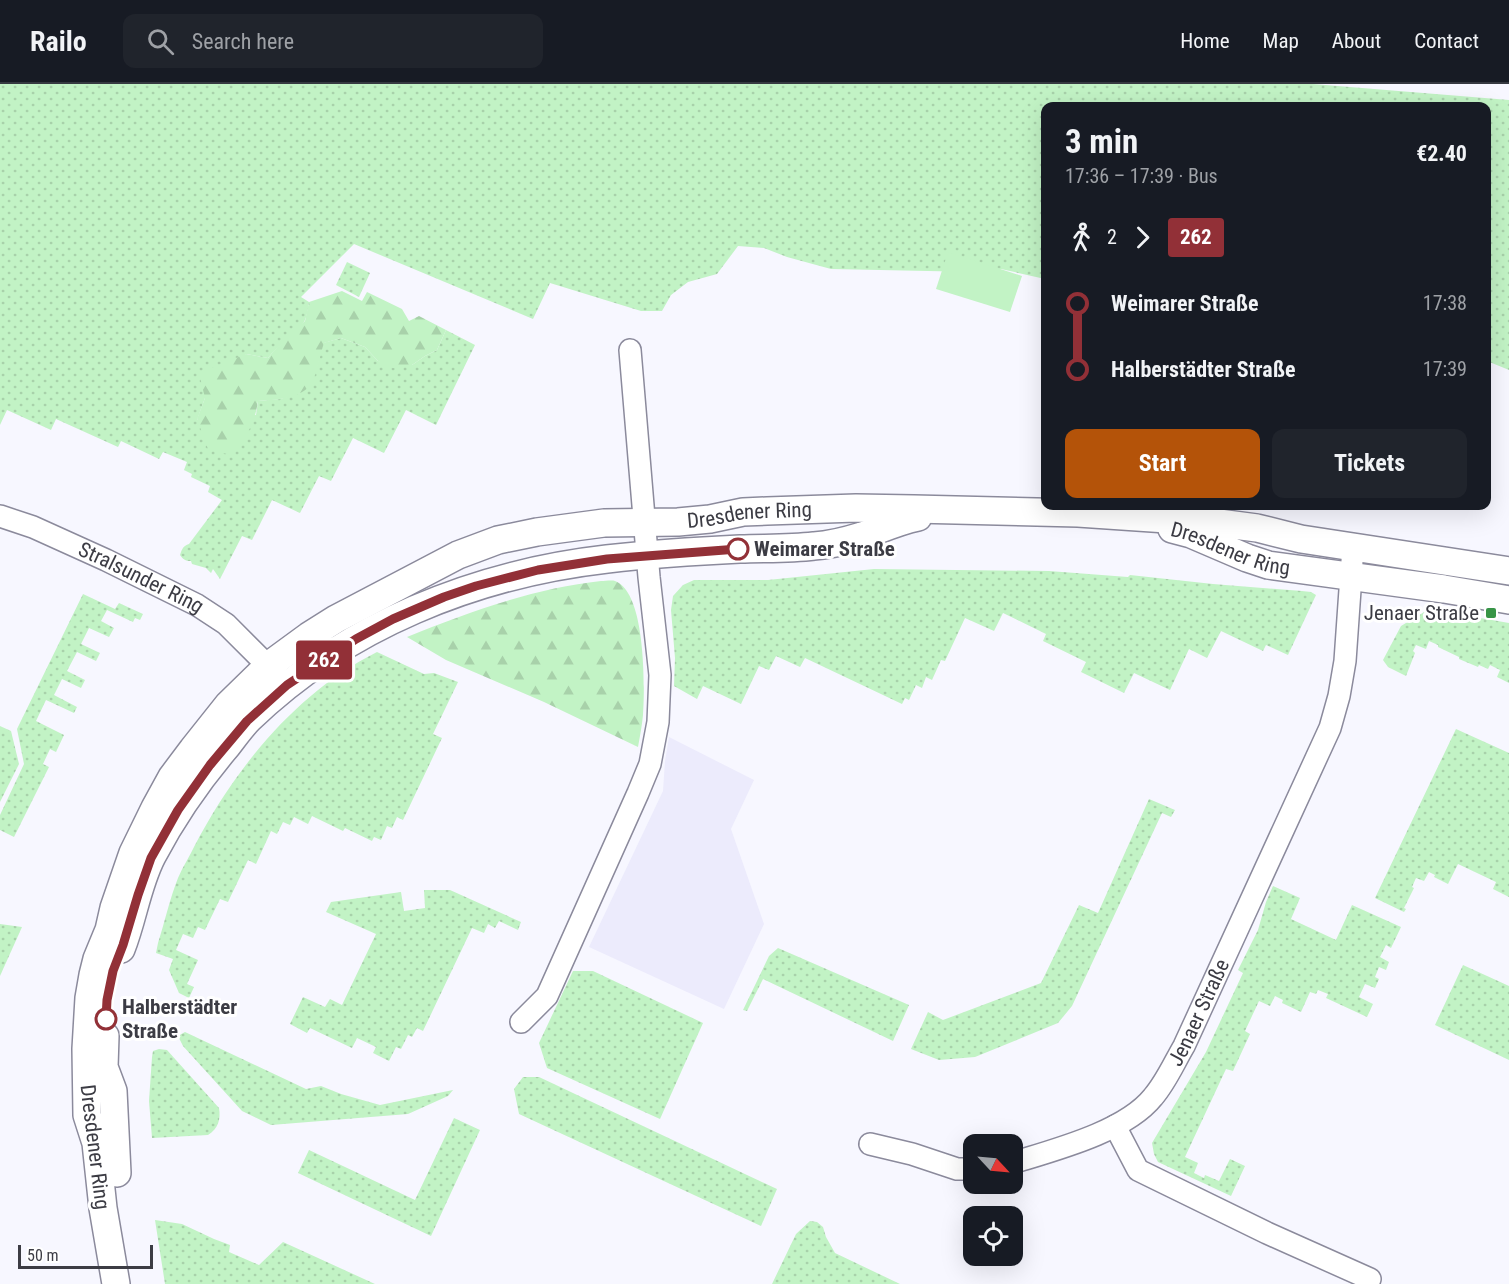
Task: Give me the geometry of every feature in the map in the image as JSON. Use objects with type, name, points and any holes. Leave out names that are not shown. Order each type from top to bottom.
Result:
[{"type":"street","points":[[520,1022],[547,996],[650,764],[658,722],[660,675],[647,555],[630,350]]},
{"type":"street","name":"Dresdener Ring","points":[[116,1284],[103,1208],[96,1143],[87,1115],[86,1049],[89,998],[93,975],[133,853],[172,777],[228,705],[268,666],[336,619],[458,555],[498,540],[604,523],[678,522],[751,512],[856,508],[1168,518],[1250,527],[1301,539],[1509,571]]},
{"type":"street","name":"Stralsunder Ring","points":[[0,516],[33,527],[197,605],[226,624],[268,666]]},
{"type":"street","name":"Dresdener Ring","points":[[133,1284],[116,1170],[112,1091],[104,1067],[110,982],[151,858],[178,810],[210,765],[247,721],[287,685],[356,639],[393,619],[476,586],[538,570],[647,555],[839,543],[905,519],[922,517],[1107,523],[1167,528],[1191,534],[1268,565],[1509,600]]},
{"type":"street","points":[[1351,576],[1353,547]]},
{"type":"street","name":"Jenaer Straße","points":[[1023,1160],[1070,1145],[1116,1126],[1136,1114],[1153,1098],[1168,1075],[1329,729],[1339,696],[1345,661],[1351,576]]},
{"type":"street","points":[[268,666],[287,685]]},
{"type":"street","points":[[1116,1126],[1138,1170],[1267,1233],[1370,1279]]},
{"type":"street","points":[[870,1144],[963,1169]]},
{"type":"shaded area","points":[[669,737],[754,780],[731,829],[764,924],[724,1009],[589,947],[663,791]]},
{"type":"green space","points":[[0,84],[1313,84],[1509,100],[1509,370],[1491,363],[1491,102],[1041,102],[1041,278],[1001,269],[976,272],[831,269],[764,248],[738,246],[717,274],[688,282],[671,295],[662,311],[641,311],[550,283],[533,319],[354,244],[301,297],[309,302],[306,318],[300,327],[268,358],[246,354],[205,398],[197,420],[256,415],[258,401],[280,399],[300,393],[317,366],[323,343],[341,338],[365,347],[378,361],[412,365],[437,350],[446,330],[475,345],[436,425],[406,410],[384,453],[353,438],[331,481],[319,476],[300,513],[272,500],[252,540],[242,536],[220,579],[213,569],[211,573],[206,568],[184,560],[180,555],[183,548],[189,544],[222,500],[208,492],[210,486],[191,477],[192,474],[184,470],[187,462],[163,452],[159,459],[121,441],[118,447],[56,419],[51,430],[7,410],[0,425]]},
{"type":"green space","points":[[948,252],[1022,276],[1010,312],[936,289]]},
{"type":"green space","points":[[347,262],[370,273],[359,297],[336,285]]},
{"type":"green space","points":[[342,291],[362,301],[367,292],[402,309],[409,321],[419,316],[446,330],[437,350],[412,365],[393,368],[378,361],[365,347],[341,338],[324,343],[315,375],[307,389],[287,398],[258,401],[252,425],[245,437],[234,448],[227,454],[208,449],[197,419],[205,398],[199,373],[246,354],[268,358],[305,321],[309,302]]},
{"type":"green space","points":[[874,569],[1049,571],[1128,577],[1130,575],[1302,591],[1316,595],[1288,655],[1266,645],[1263,651],[1221,631],[1207,658],[1189,649],[1170,690],[1134,673],[1124,693],[1081,672],[1086,662],[1043,641],[1046,634],[1003,613],[994,631],[965,618],[945,661],[941,660],[932,680],[926,677],[922,688],[916,685],[909,700],[905,698],[902,704],[805,658],[800,667],[776,656],[769,670],[759,666],[741,704],[703,686],[697,699],[674,686],[675,658],[671,610],[673,596],[683,585],[694,580],[768,580]]},
{"type":"green space","points":[[615,581],[625,589],[633,603],[638,621],[644,684],[643,715],[638,747],[544,702],[446,660],[407,637],[502,602],[551,589]]},
{"type":"green space","points":[[83,594],[115,609],[119,603],[143,614],[140,620],[135,618],[133,622],[107,610],[101,621],[114,628],[109,637],[89,628],[81,644],[100,653],[96,661],[77,652],[67,671],[85,680],[81,688],[62,679],[54,695],[77,707],[74,713],[46,700],[36,721],[64,735],[56,752],[50,749],[43,764],[49,767],[14,837],[0,830],[0,815],[24,764],[17,729]]},
{"type":"green space","points":[[1429,609],[1509,623],[1509,683],[1497,677],[1500,670],[1490,665],[1488,669],[1479,665],[1478,667],[1459,659],[1429,641],[1426,649],[1416,645],[1406,676],[1388,667],[1383,660],[1401,626]]},
{"type":"green space","points":[[377,652],[424,674],[434,673],[458,682],[433,734],[442,738],[403,820],[397,817],[392,828],[387,826],[381,840],[374,837],[372,841],[345,828],[343,831],[312,816],[308,824],[294,817],[290,825],[283,822],[277,834],[271,831],[256,864],[248,860],[228,902],[220,899],[205,930],[198,927],[193,938],[183,934],[176,950],[198,960],[187,984],[194,987],[189,998],[179,993],[169,970],[173,959],[156,953],[178,878],[211,816],[250,760],[295,710],[321,688]]},
{"type":"green space","points":[[0,726],[11,731],[19,764],[0,802]]},
{"type":"green space","points":[[1456,729],[1509,753],[1509,897],[1493,889],[1496,882],[1458,864],[1448,884],[1429,872],[1424,881],[1416,878],[1404,912],[1375,898]]},
{"type":"green space","points":[[1149,799],[1175,810],[1171,817],[1162,813],[1072,1006],[1058,1023],[975,1057],[939,1060],[911,1049],[928,1012],[943,1020],[1041,983],[1079,905],[1098,913]]},
{"type":"green space","points":[[1273,886],[1300,898],[1291,919],[1336,940],[1352,905],[1401,927],[1391,948],[1386,945],[1380,957],[1389,962],[1386,970],[1379,967],[1375,977],[1379,979],[1375,988],[1365,984],[1359,997],[1373,1004],[1367,1017],[1326,998],[1328,994],[1318,990],[1316,994],[1310,992],[1301,1012],[1282,1003],[1283,1000],[1275,996],[1270,1006],[1259,1001],[1245,1031],[1250,1034],[1233,1071],[1226,1069],[1185,1157],[1198,1163],[1194,1173],[1219,1181],[1230,1159],[1245,1166],[1231,1196],[1158,1162],[1152,1143],[1206,1052],[1243,973],[1238,970],[1258,930]]},
{"type":"green space","points":[[424,890],[450,890],[521,922],[518,930],[499,921],[495,928],[488,924],[484,933],[472,928],[423,1031],[417,1028],[412,1037],[408,1035],[401,1049],[396,1047],[389,1061],[373,1053],[376,1047],[357,1038],[352,1048],[310,1028],[307,1033],[290,1024],[303,997],[325,1007],[330,999],[342,1005],[376,934],[326,912],[331,902],[401,892],[404,911],[425,908]]},
{"type":"green space","points":[[0,924],[22,927],[0,976]]},
{"type":"green space","points":[[778,948],[909,1005],[893,1041],[763,979],[747,1011],[743,1010],[769,956]]},
{"type":"green space","points":[[1463,965],[1509,986],[1509,1060],[1435,1025]]},
{"type":"green space","points":[[573,971],[593,971],[703,1023],[660,1119],[547,1068],[539,1043]]},
{"type":"green space","points":[[185,1032],[306,1089],[321,1086],[380,1105],[453,1090],[448,1096],[408,1114],[271,1125],[242,1111],[183,1046],[178,1036]]},
{"type":"green space","points":[[167,1050],[219,1108],[218,1123],[208,1135],[152,1138],[149,1101],[152,1057],[153,1051]]},
{"type":"green space","points":[[523,1077],[539,1077],[777,1189],[761,1226],[519,1114],[514,1089]]},
{"type":"green space","points":[[454,1118],[480,1130],[431,1236],[298,1173],[309,1150],[415,1200]]},
{"type":"green space","points":[[155,1220],[182,1224],[230,1245],[229,1252],[259,1265],[283,1242],[375,1284],[165,1284]]},
{"type":"green space","points":[[810,1221],[817,1222],[823,1227],[835,1253],[900,1284],[772,1284],[796,1234]]},
{"type":"bus line","name":"262","points":[[106,1019],[113,971],[151,858],[178,810],[210,765],[247,721],[287,685],[356,639],[393,619],[476,586],[538,570],[607,559],[738,549]]},
{"type":"place","name":"Weimarer Straße","points":[[738,549]]},
{"type":"place","name":"Jenaer Straße","points":[[1491,613]]},
{"type":"place","name":"Halberstädter Straße","points":[[106,1019]]}]
